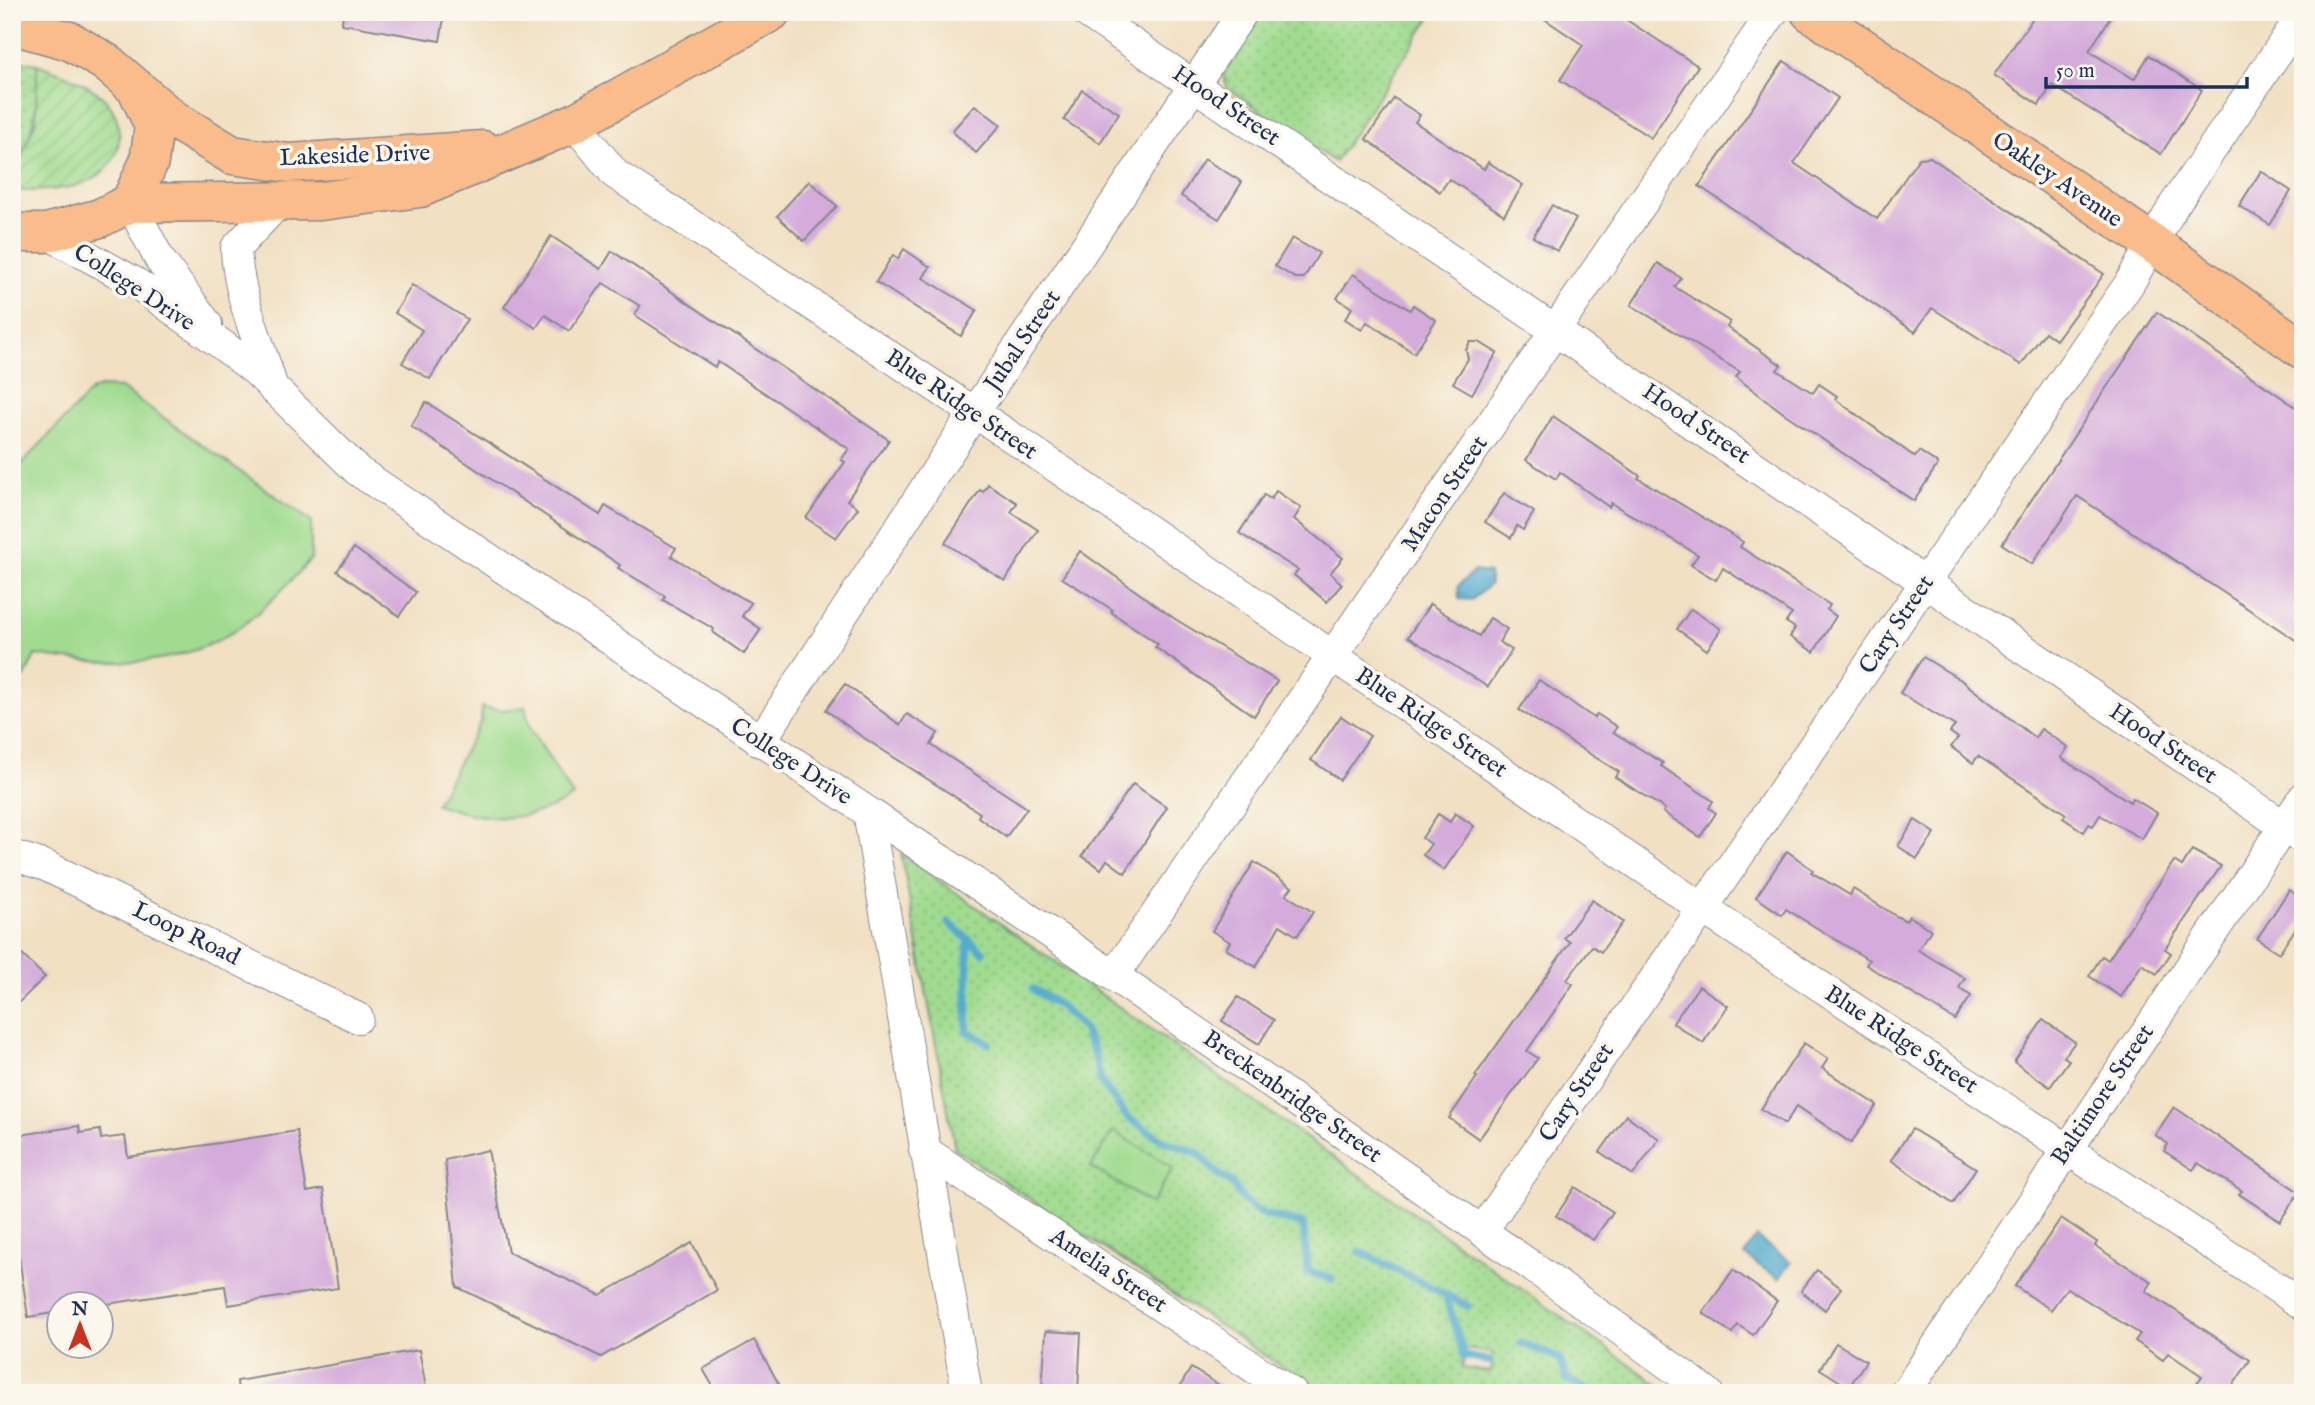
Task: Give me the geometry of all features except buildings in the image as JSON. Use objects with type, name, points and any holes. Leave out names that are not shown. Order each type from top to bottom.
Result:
[{"type":"main road","name":"Lakeside Drive","points":[[130,203],[321,201],[420,188],[574,123],[771,12]]},
{"type":"main road","name":"Oakley Avenue","points":[[1810,12],[2152,243],[2303,350]]},
{"type":"main road","name":"Lakeside Drive","points":[[12,25],[70,41],[107,63],[172,118],[232,155],[289,163],[513,148]]},
{"type":"main road","points":[[23,234],[100,218],[130,203],[149,162],[154,126],[136,87]]},
{"type":"street","name":"Hood Street","points":[[1086,12],[1927,580],[2293,832]]},
{"type":"street","name":"Jubal Street","points":[[760,742],[974,413],[1243,12]]},
{"type":"street","name":"Macon Street","points":[[1115,974],[1335,657],[1773,12]]},
{"type":"street","name":"Cary Street","points":[[1483,1230],[2129,284],[2180,195],[2303,14]]},
{"type":"street","name":"Blue Ridge Street","points":[[574,123],[615,174],[974,413],[1702,908],[2303,1305]]},
{"type":"street","name":"College Drive","points":[[274,389],[237,278],[236,248],[279,202]]},
{"type":"street","name":"College Drive","points":[[130,203],[160,260],[221,345]]},
{"type":"street","name":"College Drive","points":[[23,234],[136,284],[221,345],[274,389],[358,471],[868,812],[967,1393]]},
{"type":"street","name":"Baltimore Street","points":[[1905,1393],[2066,1149],[2293,832],[2303,798]]},
{"type":"street","name":"Breckenbridge Street","points":[[868,812],[1115,974],[1483,1230],[1708,1393]]},
{"type":"street","name":"Loop Road","points":[[12,856],[46,866],[358,1018]]},
{"type":"street","name":"Amelia Street","points":[[924,1150],[1292,1393]]},
{"type":"green space","points":[[1252,12],[1434,12],[1335,162],[1227,88],[1222,70]]},
{"type":"green space","points":[[12,59],[37,64],[37,79],[36,108],[30,136],[12,177]]},
{"type":"green space","points":[[37,64],[78,81],[109,104],[119,126],[118,148],[106,169],[87,182],[55,189],[12,191],[12,177],[36,121]]},
{"type":"green space","points":[[100,387],[121,388],[311,521],[311,559],[277,596],[254,616],[230,634],[204,647],[178,655],[122,662],[93,662],[35,655],[25,677],[12,672],[12,474],[92,390]]},
{"type":"green space","points":[[482,707],[503,710],[525,707],[530,728],[573,796],[540,812],[506,817],[471,814],[436,804],[481,721]]},
{"type":"green space","points":[[901,854],[1670,1393],[1321,1393],[955,1149]],"holes":[[[1466,1349],[1493,1353],[1491,1372],[1462,1368]]]},
{"type":"green space","points":[[1113,1131],[1173,1168],[1151,1204],[1091,1167]]},
{"type":"water","points":[[1474,571],[1489,573],[1490,584],[1472,600],[1459,599],[1458,586]]},
{"type":"water","points":[[1756,1237],[1791,1262],[1779,1279],[1744,1255]]},
{"type":"waterway","points":[[949,923],[983,952]]},
{"type":"waterway","points":[[968,939],[967,1031],[988,1043]]},
{"type":"waterway","points":[[1033,989],[1060,1006],[1082,1027],[1094,1051],[1101,1081],[1127,1117],[1164,1141],[1197,1152],[1219,1175],[1231,1182],[1244,1201],[1262,1214],[1303,1224],[1308,1272],[1332,1279]]},
{"type":"waterway","points":[[1359,1251],[1468,1306]]},
{"type":"waterway","points":[[1445,1294],[1464,1356],[1490,1361]]},
{"type":"waterway","points":[[1521,1343],[1559,1358],[1567,1379],[1592,1393]]}]
